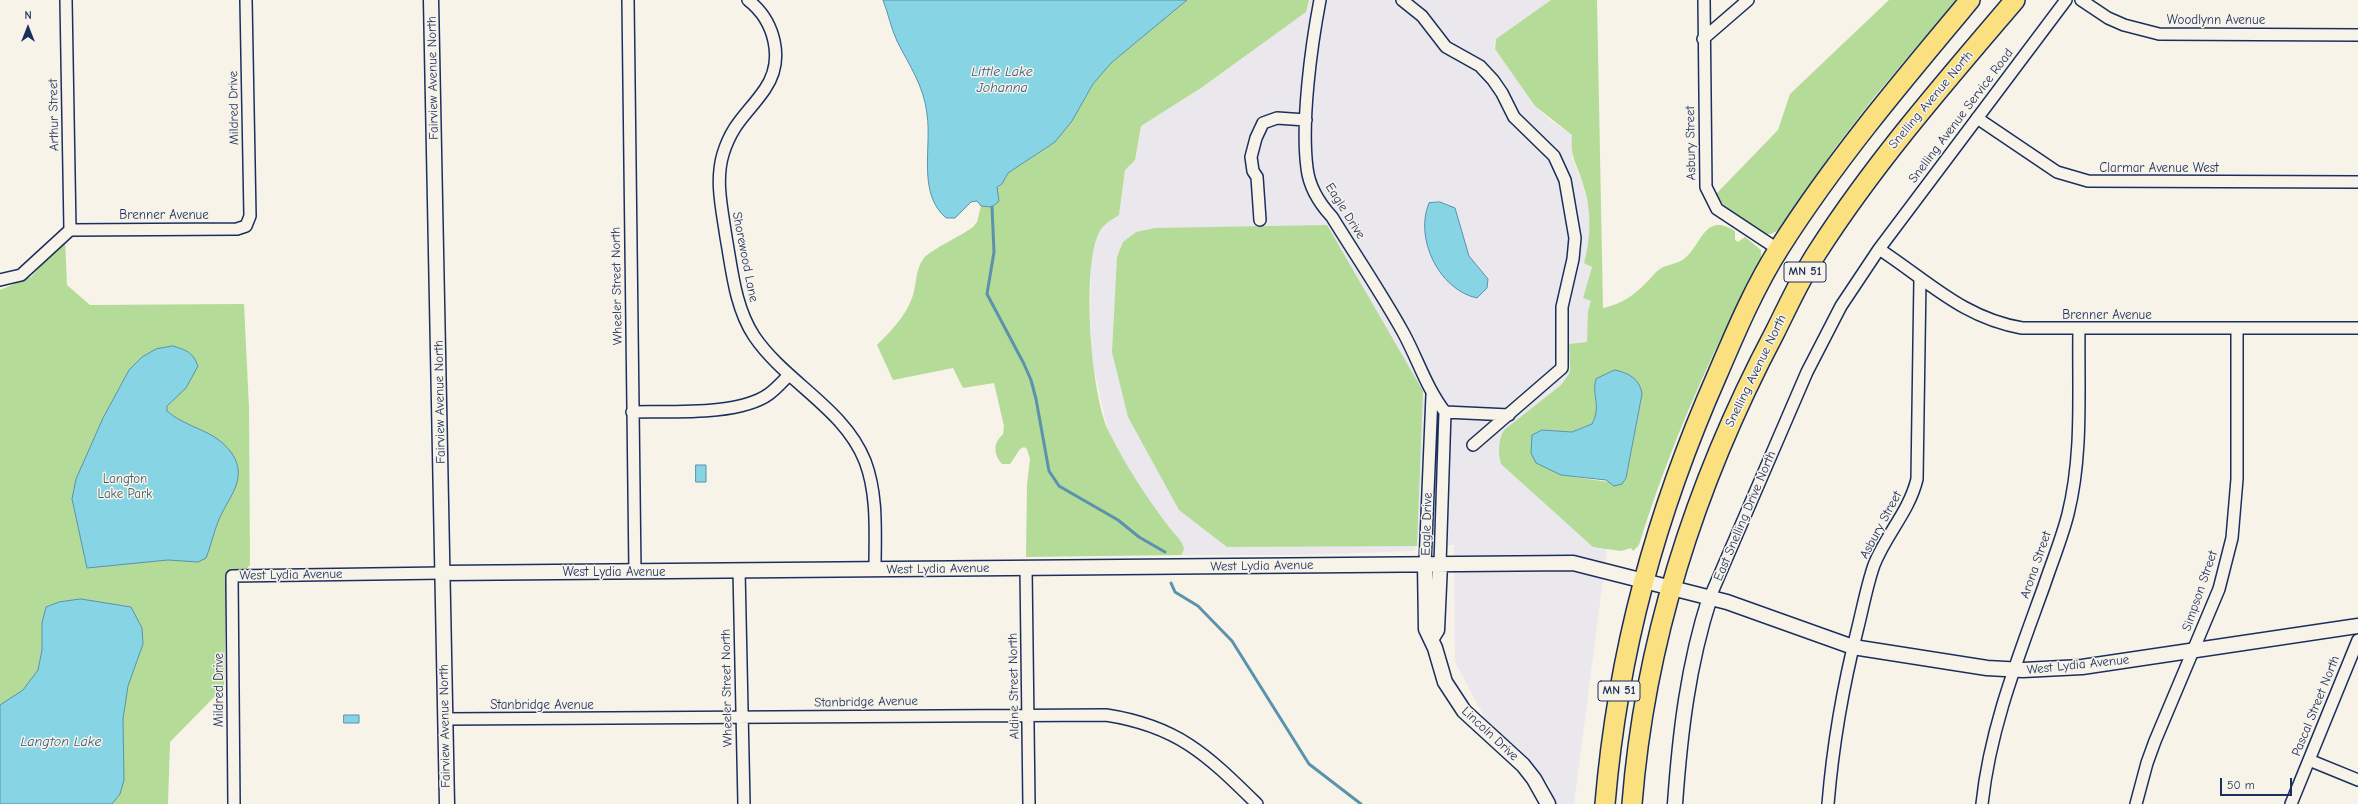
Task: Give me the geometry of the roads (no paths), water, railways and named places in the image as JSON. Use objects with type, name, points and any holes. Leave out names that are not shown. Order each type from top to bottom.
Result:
[{"type":"highway","name":"MN 51","points":[[1605,804],[1620,684],[1642,580],[1669,496],[1706,399],[1752,299],[1779,250],[1849,147],[1970,0]]},
{"type":"highway","name":"Snelling Avenue North","points":[[1632,804],[1645,702],[1671,587],[1689,530],[1720,447],[1796,287],[1844,212],[1880,163],[2014,0]]},
{"type":"street","name":"Arthur Street","points":[[66,0],[70,230]]},
{"type":"street","name":"Mildred Drive","points":[[246,0],[250,216]]},
{"type":"street","name":"Fairview Avenue North","points":[[432,0],[447,804]]},
{"type":"street","name":"Wheeler Street North","points":[[628,0],[634,572]]},
{"type":"street","name":"Shorewood Lane","points":[[748,0],[763,15],[770,26],[774,39],[775,64],[766,88],[736,124],[728,140],[720,171],[720,199],[736,290],[745,320],[763,349],[846,429],[864,460],[874,494],[875,569]]},
{"type":"street","name":"Eagle Drive","points":[[1320,0],[1306,120],[1307,169],[1313,188],[1322,206],[1332,217],[1388,305],[1426,377],[1432,394],[1445,412],[1440,564]]},
{"type":"street","points":[[1402,0],[1422,16],[1446,47],[1480,66],[1493,80],[1502,93],[1514,117],[1554,156],[1569,197],[1575,238],[1573,259],[1562,307],[1562,368],[1473,445]]},
{"type":"street","name":"Asbury Street","points":[[1704,0],[1703,39],[1705,178],[1709,195],[1718,209],[1779,250]]},
{"type":"street","points":[[1703,39],[1748,0]]},
{"type":"street","name":"Snelling Avenue Service Road","points":[[1879,249],[2066,0]]},
{"type":"street","name":"Woodlynn Avenue","points":[[2081,0],[2108,18],[2124,25],[2159,34],[2358,35]]},
{"type":"street","points":[[1260,220],[1257,177],[1253,171],[1251,157],[1256,138],[1263,123],[1277,118],[1306,120]]},
{"type":"street","name":"Clarmar Avenue West","points":[[1978,118],[2052,169],[2072,178],[2088,181],[2358,182]]},
{"type":"street","name":"Brenner Avenue","points":[[70,230],[237,229],[246,226],[250,216]]},
{"type":"street","points":[[0,280],[21,275],[70,230]]},
{"type":"street","name":"Brenner Avenue","points":[[1879,249],[1969,312],[1992,321],[2022,328],[2358,328]]},
{"type":"street","name":"East Snelling Drive North","points":[[1675,804],[1686,692],[1694,651],[1710,597],[1811,365],[1841,306],[1879,249]]},
{"type":"street","name":"Asbury Street","points":[[1828,804],[1833,744],[1852,647],[1874,565],[1882,547],[1908,507],[1917,478],[1920,278]]},
{"type":"street","name":"Arona Street","points":[[1982,804],[1992,740],[2014,670],[2062,536],[2074,488],[2078,437],[2079,329]]},
{"type":"street","name":"Simpson Street","points":[[2136,804],[2147,763],[2218,588],[2233,530],[2237,479],[2237,329]]},
{"type":"street","points":[[632,412],[730,408],[768,395],[790,375]]},
{"type":"street","name":"Eagle Drive","points":[[1425,564],[1432,394]]},
{"type":"street","points":[[1445,412],[1508,415]]},
{"type":"street","name":"West Lydia Avenue","points":[[232,576],[1573,563],[1710,597],[1852,647],[1966,666],[2014,670],[2082,667],[2358,626]]},
{"type":"street","name":"Lincoln Drive","points":[[1425,564],[1426,629],[1432,638],[1445,682],[1453,697],[1476,724],[1523,765],[1536,782],[1548,804]]},
{"type":"street","points":[[1432,638],[1437,630],[1440,564]]},
{"type":"street","name":"Aldine Street North","points":[[1026,568],[1029,804]]},
{"type":"street","name":"Wheeler Street North","points":[[739,570],[744,804]]},
{"type":"street","name":"Mildred Drive","points":[[232,576],[234,804]]},
{"type":"street","name":"Pascal Street North","points":[[2291,804],[2358,640]]},
{"type":"street","name":"Stanbridge Avenue","points":[[445,719],[1106,714],[1148,723],[1179,738],[1202,752],[1257,804]]},
{"type":"street","points":[[2309,760],[2358,780]]},
{"type":"water","name":"Little Lake Johanna","points":[[883,0],[1187,0],[1111,63],[1093,84],[1072,121],[1055,142],[1008,173],[1002,184],[997,187],[999,201],[992,207],[981,206],[977,201],[971,202],[955,218],[946,218],[937,208],[929,183],[928,127],[923,94],[897,41]]},
{"type":"water","points":[[1440,202],[1455,208],[1469,256],[1488,279],[1487,288],[1477,298],[1463,293],[1451,285],[1441,274],[1433,261],[1425,231],[1425,217],[1429,203]]},
{"type":"water","points":[[173,346],[188,352],[194,358],[198,366],[186,388],[167,406],[167,411],[183,422],[216,438],[231,452],[236,462],[238,471],[238,480],[235,488],[218,522],[206,558],[198,562],[168,560],[87,568],[72,499],[76,479],[103,418],[129,370],[142,357],[156,349]]},
{"type":"water","points":[[1615,370],[1625,373],[1633,378],[1639,384],[1642,394],[1626,478],[1622,484],[1614,486],[1606,480],[1561,475],[1536,463],[1531,453],[1532,435],[1542,430],[1572,432],[1592,424],[1596,411],[1596,379]]},
{"type":"water","points":[[696,465],[706,465],[706,482],[696,482]]},
{"type":"water","name":"Langton Lake","points":[[81,599],[131,607],[142,628],[143,644],[128,686],[123,719],[124,780],[120,794],[112,804],[0,804],[0,705],[23,690],[38,670],[42,650],[42,623],[46,607],[59,602]]},
{"type":"water","points":[[344,715],[359,715],[359,723],[344,723]]},
{"type":"waterway","points":[[992,207],[994,252],[987,294],[1031,380],[1036,399],[1049,471],[1059,486],[1118,520],[1139,537],[1165,552]]},
{"type":"waterway","points":[[1171,583],[1175,592],[1198,606],[1232,641],[1309,764],[1361,804]]},
{"type":"park label","name":"Langton Lake Park","points":[[125,486]]}]
